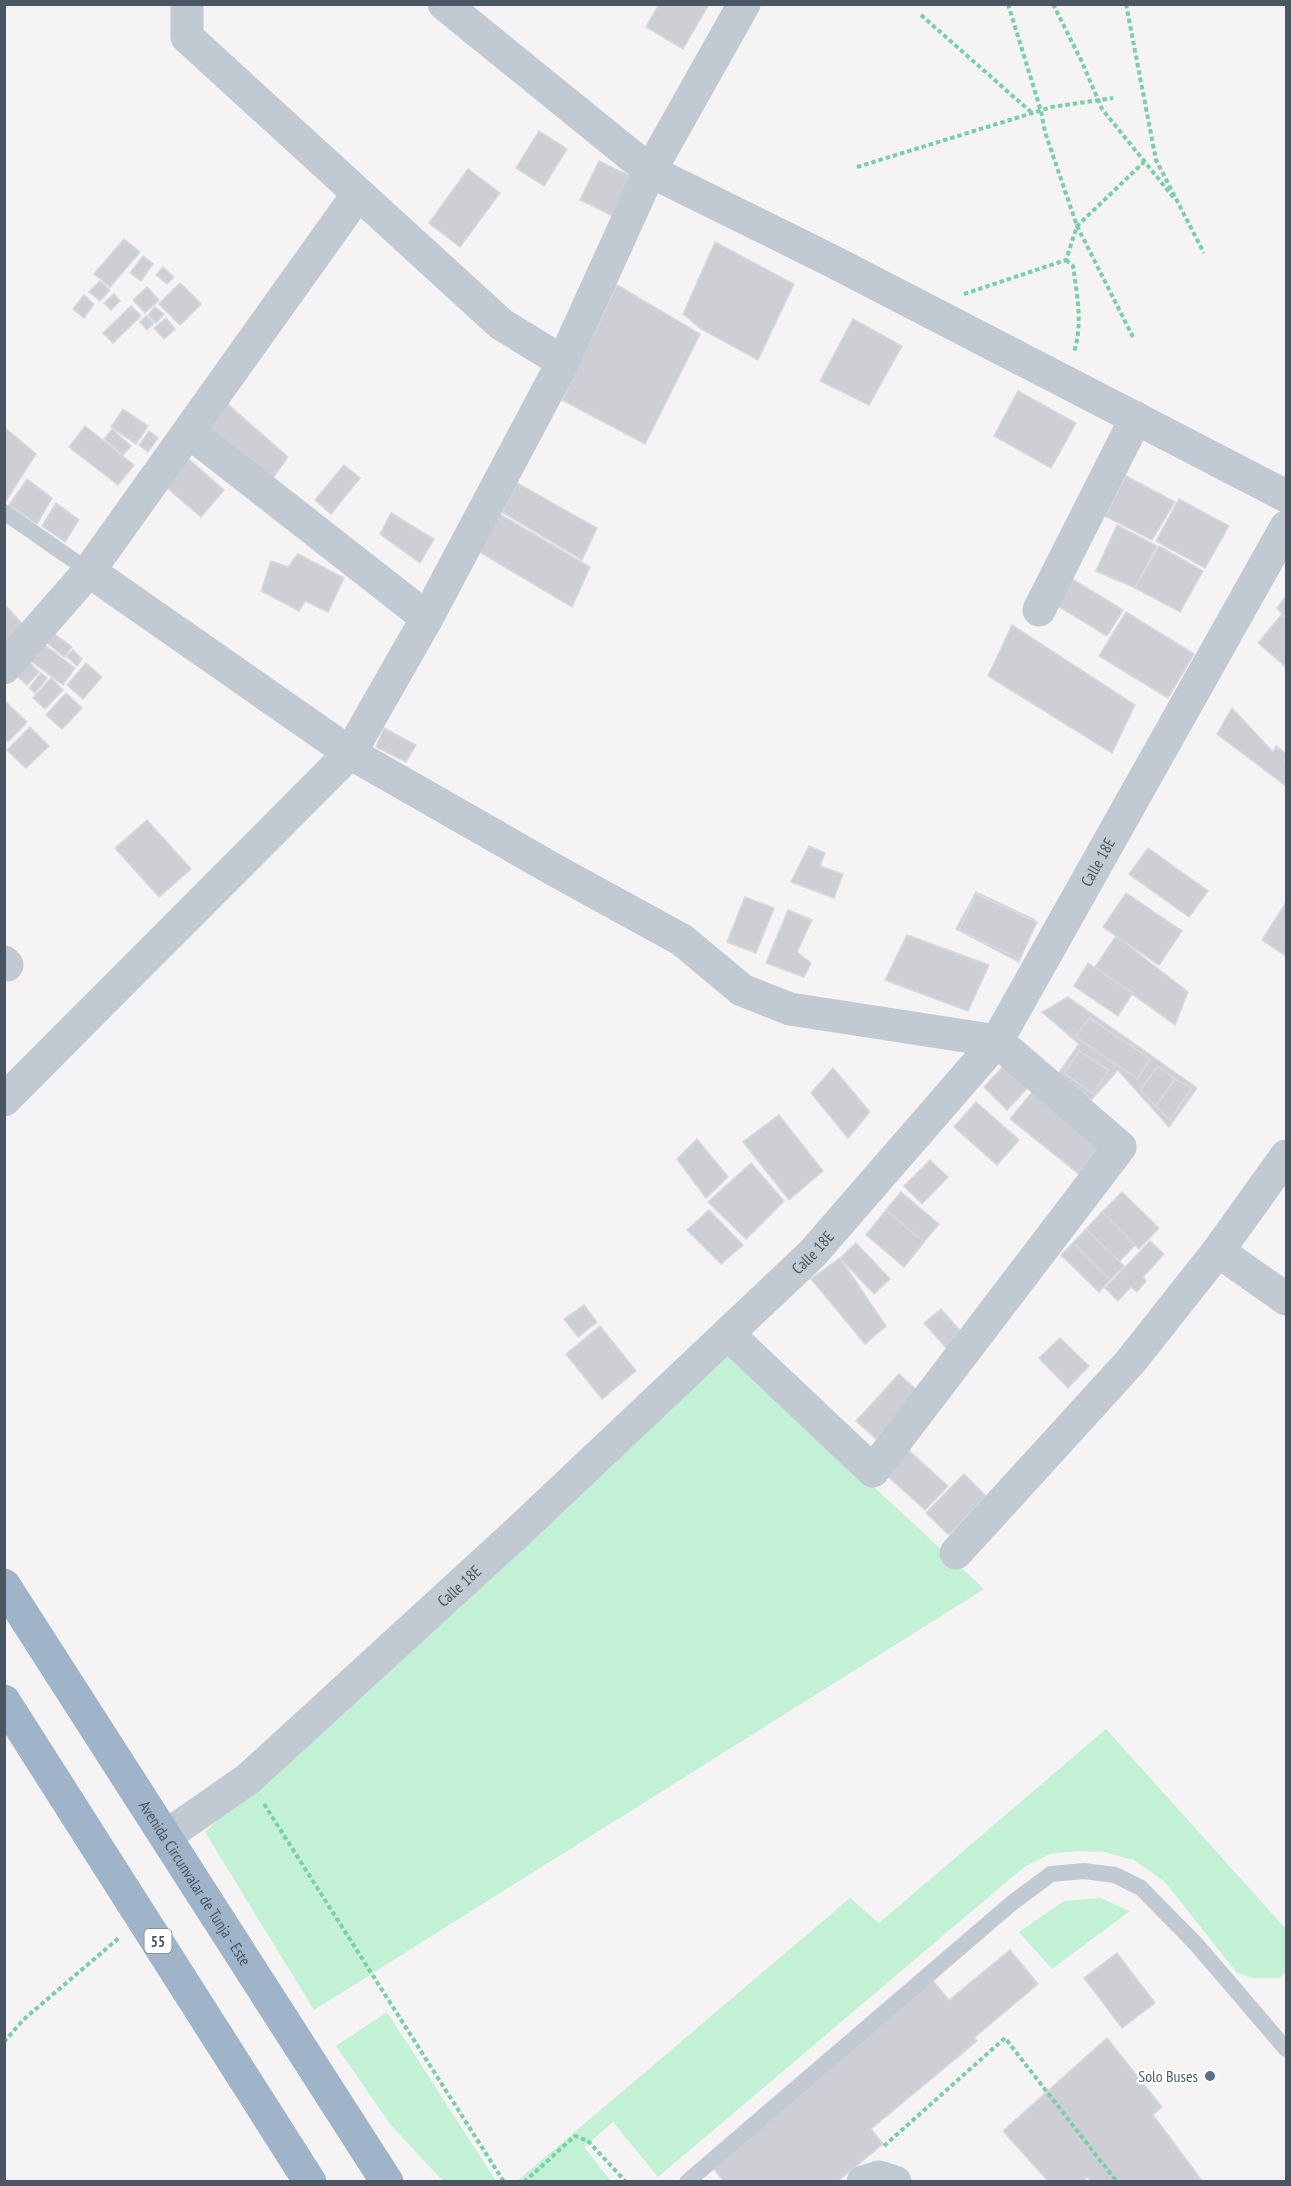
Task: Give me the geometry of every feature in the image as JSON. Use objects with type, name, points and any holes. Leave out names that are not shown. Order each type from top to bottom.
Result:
[{"type":"highway","name":"Avenida Circunvalar de Tunja - Este","points":[[4,1585],[387,2181]]},
{"type":"highway","name":"55","points":[[4,1701],[310,2181]]},
{"type":"street","points":[[187,4],[188,37],[501,324],[563,362]]},
{"type":"street","points":[[444,4],[650,171],[1287,495]]},
{"type":"street","points":[[4,1100],[350,753],[427,618],[563,362],[650,171],[744,4]]},
{"type":"street","points":[[4,668],[89,571],[358,194]]},
{"type":"street","points":[[1039,610],[1136,418]]},
{"type":"street","points":[[189,432],[427,618]]},
{"type":"street","name":"Calle 18E","points":[[166,1836],[248,1779],[520,1530],[812,1254],[997,1041],[1287,527]]},
{"type":"street","points":[[89,571],[350,753],[558,872],[682,939],[742,990],[790,1009],[997,1041],[1120,1147],[873,1471],[728,1334]]},
{"type":"street","points":[[956,1553],[1131,1361],[1218,1251],[1287,1156]]},
{"type":"street","points":[[1218,1251],[1287,1299]]},
{"type":"street","points":[[863,2181],[879,2177],[895,2181]]},
{"type":"lane","points":[[4,512],[89,571]]},
{"type":"lane","points":[[687,2181],[1012,1903],[1051,1874],[1084,1871],[1115,1875],[1141,1888],[1196,1944],[1287,2049]]},
{"type":"path","points":[[1008,4],[1041,111],[1045,132],[1077,226],[1133,337]]},
{"type":"path","points":[[1053,4],[1102,109],[1180,206]]},
{"type":"path","points":[[1126,4],[1156,160],[1204,253]]},
{"type":"path","points":[[921,15],[1032,113]]},
{"type":"path","points":[[857,167],[1032,113],[1113,98]]},
{"type":"path","points":[[1066,260],[1077,226],[1144,162]]},
{"type":"path","points":[[934,314],[958,296],[1066,260]]},
{"type":"path","points":[[1065,381],[1080,336],[1073,266],[1066,260]]},
{"type":"path","points":[[248,1779],[504,2181]]},
{"type":"path","points":[[4,2042],[23,2020],[143,1917]]},
{"type":"path","points":[[881,2148],[1005,2038],[1117,2181]]},
{"type":"path","points":[[524,2181],[574,2136],[588,2141],[626,2181]]},
{"type":"green space","points":[[726,1350],[984,1589],[314,2010],[205,1832]]},
{"type":"green space","points":[[1106,1729],[1286,1929],[1286,1972],[1279,1978],[1254,1978],[1237,1973],[1165,1882],[1134,1860],[1104,1852],[1078,1851],[1050,1854],[1024,1867],[658,2177],[613,2122],[584,2147],[609,2181],[517,2181],[850,1898],[879,1923]]},
{"type":"green space","points":[[1100,1898],[1130,1911],[1052,1969],[1019,1932],[1064,1901]]},
{"type":"green space","points":[[387,2012],[496,2181],[443,2181],[391,2125],[336,2046]]},
{"type":"building","points":[[659,4],[709,4],[683,49],[646,27]]},
{"type":"building","points":[[539,131],[567,149],[544,186],[516,168]]},
{"type":"building","points":[[599,161],[632,177],[613,216],[580,200]]},
{"type":"building","points":[[468,169],[500,193],[460,247],[429,223]]},
{"type":"building","points":[[124,239],[140,252],[110,287],[94,274]]},
{"type":"building","points":[[715,242],[794,284],[758,360],[701,329],[683,314]]},
{"type":"building","points":[[143,256],[153,264],[141,281],[130,273]]},
{"type":"building","points":[[163,267],[174,277],[167,284],[156,275]]},
{"type":"building","points":[[100,281],[110,290],[100,301],[89,292]]},
{"type":"building","points":[[180,283],[201,304],[180,325],[159,304]]},
{"type":"building","points":[[617,285],[700,334],[645,444],[562,400]]},
{"type":"building","points":[[147,287],[159,300],[145,313],[133,300]]},
{"type":"building","points":[[114,294],[120,301],[111,310],[104,303]]},
{"type":"building","points":[[84,295],[94,304],[84,318],[73,309]]},
{"type":"building","points":[[131,306],[141,316],[113,343],[103,333]]},
{"type":"building","points":[[155,307],[164,314],[156,323],[148,315]]},
{"type":"building","points":[[146,316],[154,323],[147,330],[140,322]]},
{"type":"building","points":[[166,318],[175,329],[164,339],[154,328]]},
{"type":"building","points":[[853,319],[902,346],[869,405],[820,381]]},
{"type":"building","points":[[1018,391],[1076,423],[1051,468],[994,436]]},
{"type":"building","points":[[222,399],[288,457],[270,482],[204,423]]},
{"type":"building","points":[[123,409],[148,426],[136,444],[111,427]]},
{"type":"building","points":[[85,426],[134,465],[118,485],[69,447]]},
{"type":"building","points":[[4,427],[36,454],[6,501],[4,499]]},
{"type":"building","points":[[112,429],[131,446],[123,455],[104,439]]},
{"type":"building","points":[[149,431],[158,438],[148,452],[139,445]]},
{"type":"building","points":[[183,454],[224,490],[201,517],[160,482]]},
{"type":"building","points":[[344,465],[360,478],[331,514],[315,500]]},
{"type":"building","points":[[1126,476],[1175,502],[1152,540],[1105,516]]},
{"type":"building","points":[[27,479],[52,498],[37,524],[9,505]]},
{"type":"building","points":[[517,483],[597,528],[582,560],[502,512]]},
{"type":"building","points":[[1179,499],[1229,526],[1205,568],[1156,541]]},
{"type":"building","points":[[56,503],[79,520],[65,542],[42,526]]},
{"type":"building","points":[[391,513],[434,539],[420,563],[380,534]]},
{"type":"building","points":[[498,513],[590,567],[572,607],[478,551]]},
{"type":"building","points":[[1117,525],[1157,546],[1135,588],[1096,571]]},
{"type":"building","points":[[1159,546],[1203,571],[1180,612],[1135,588]]},
{"type":"building","points":[[298,554],[344,578],[328,612],[305,601],[299,611],[261,591],[271,561],[288,567]]},
{"type":"building","points":[[1069,577],[1123,610],[1107,636],[1053,603]]},
{"type":"building","points":[[1286,596],[1286,618],[1277,608]]},
{"type":"building","points":[[4,604],[30,632],[4,644]]},
{"type":"building","points":[[1126,612],[1194,654],[1168,698],[1099,656]]},
{"type":"building","points":[[1282,614],[1286,618],[1286,667],[1258,643]]},
{"type":"building","points":[[1012,625],[1135,705],[1112,753],[988,676]]},
{"type":"building","points":[[53,633],[72,647],[64,657],[46,642]]},
{"type":"building","points":[[38,640],[75,668],[63,685],[26,657]]},
{"type":"building","points":[[73,650],[82,659],[77,666],[66,656]]},
{"type":"building","points":[[29,662],[39,672],[27,685],[17,676]]},
{"type":"building","points":[[86,663],[102,677],[83,699],[67,685]]},
{"type":"building","points":[[41,673],[47,678],[35,693],[29,688]]},
{"type":"building","points":[[51,678],[63,690],[45,709],[33,698]]},
{"type":"building","points":[[66,693],[82,708],[62,729],[46,715]]},
{"type":"building","points":[[6,702],[27,722],[8,742],[4,738],[4,704]]},
{"type":"building","points":[[1232,708],[1273,752],[1276,746],[1286,754],[1284,761],[1286,763],[1286,786],[1217,734]]},
{"type":"building","points":[[30,727],[49,746],[26,768],[7,750]]},
{"type":"building","points":[[384,728],[416,745],[406,762],[376,747]]},
{"type":"building","points":[[147,820],[191,869],[159,897],[115,848]]},
{"type":"building","points":[[809,846],[825,853],[820,866],[843,874],[834,898],[791,882]]},
{"type":"building","points":[[1148,848],[1208,891],[1189,917],[1129,874]]},
{"type":"building","points":[[976,892],[1035,920],[1019,962],[956,929]]},
{"type":"building","points":[[1126,893],[1182,931],[1159,965],[1103,927]]},
{"type":"building","points":[[976,894],[1037,922],[1020,959],[959,930]]},
{"type":"building","points":[[745,897],[774,908],[756,953],[727,942]]},
{"type":"building","points":[[1286,902],[1286,956],[1262,940]]},
{"type":"building","points":[[788,910],[812,920],[797,952],[811,963],[804,977],[766,963]]},
{"type":"building","points":[[907,935],[989,965],[968,1011],[885,980]]},
{"type":"building","points":[[1116,936],[1188,992],[1175,1025],[1095,967]]},
{"type":"building","points":[[1088,963],[1133,993],[1118,1016],[1074,986]]},
{"type":"building","points":[[1068,997],[1197,1088],[1169,1127],[1118,1070],[1091,1100],[1054,1080],[1079,1044],[1042,1012]]},
{"type":"building","points":[[1090,1018],[1150,1059],[1137,1079],[1075,1036]]},
{"type":"building","points":[[1079,1051],[1109,1070],[1093,1094],[1064,1073]]},
{"type":"building","points":[[1009,1060],[1033,1082],[1007,1110],[984,1087]]},
{"type":"building","points":[[1158,1066],[1175,1079],[1156,1106],[1140,1090]]},
{"type":"building","points":[[833,1068],[870,1112],[848,1138],[811,1093]]},
{"type":"building","points":[[1175,1079],[1192,1088],[1170,1120],[1156,1106]]},
{"type":"building","points":[[1032,1092],[1101,1148],[1080,1175],[1010,1119]]},
{"type":"building","points":[[976,1102],[1019,1140],[997,1165],[954,1127]]},
{"type":"building","points":[[779,1115],[823,1171],[789,1200],[743,1142]]},
{"type":"building","points":[[697,1139],[728,1177],[706,1198],[677,1159]]},
{"type":"building","points":[[930,1160],[948,1177],[922,1204],[904,1186]]},
{"type":"building","points":[[751,1163],[784,1201],[746,1239],[708,1202]]},
{"type":"building","points":[[901,1192],[939,1224],[924,1242],[886,1210]]},
{"type":"building","points":[[1122,1192],[1159,1228],[1139,1249],[1102,1212]]},
{"type":"building","points":[[709,1210],[743,1245],[721,1264],[687,1230]]},
{"type":"building","points":[[886,1210],[924,1242],[904,1267],[866,1235]]},
{"type":"building","points":[[1102,1212],[1135,1245],[1119,1262],[1086,1229]]},
{"type":"building","points":[[1086,1229],[1124,1266],[1110,1280],[1073,1243]]},
{"type":"building","points":[[1150,1241],[1164,1254],[1143,1277],[1146,1281],[1137,1292],[1131,1287],[1118,1301],[1105,1288]]},
{"type":"building","points":[[856,1243],[890,1279],[874,1294],[840,1258]]},
{"type":"building","points":[[1073,1243],[1110,1280],[1099,1292],[1061,1255]]},
{"type":"building","points":[[840,1258],[886,1326],[865,1344],[811,1279]]},
{"type":"building","points":[[584,1305],[597,1322],[578,1337],[564,1319]]},
{"type":"building","points":[[941,1309],[965,1336],[949,1351],[924,1323]]},
{"type":"building","points":[[600,1326],[636,1371],[602,1399],[566,1354]]},
{"type":"building","points":[[1060,1338],[1089,1366],[1068,1388],[1039,1358]]},
{"type":"building","points":[[899,1374],[919,1392],[876,1439],[856,1421]]},
{"type":"building","points":[[904,1446],[948,1486],[925,1510],[881,1470]]},
{"type":"building","points":[[964,1474],[986,1496],[949,1535],[926,1513]]},
{"type":"building","points":[[1010,1950],[1038,1984],[974,2038],[977,2041],[871,2129],[883,2144],[837,2182],[724,2182],[709,2163],[931,1978],[949,2000]]},
{"type":"building","points":[[1117,1953],[1155,2003],[1122,2028],[1084,1978]]},
{"type":"building","points":[[1107,2038],[1162,2107],[1153,2115],[1203,2182],[1092,2182],[1087,2177],[1082,2182],[1049,2182],[1003,2131]]},
{"type":"place","name":"Solo Buses","points":[[1210,2076]]}]
